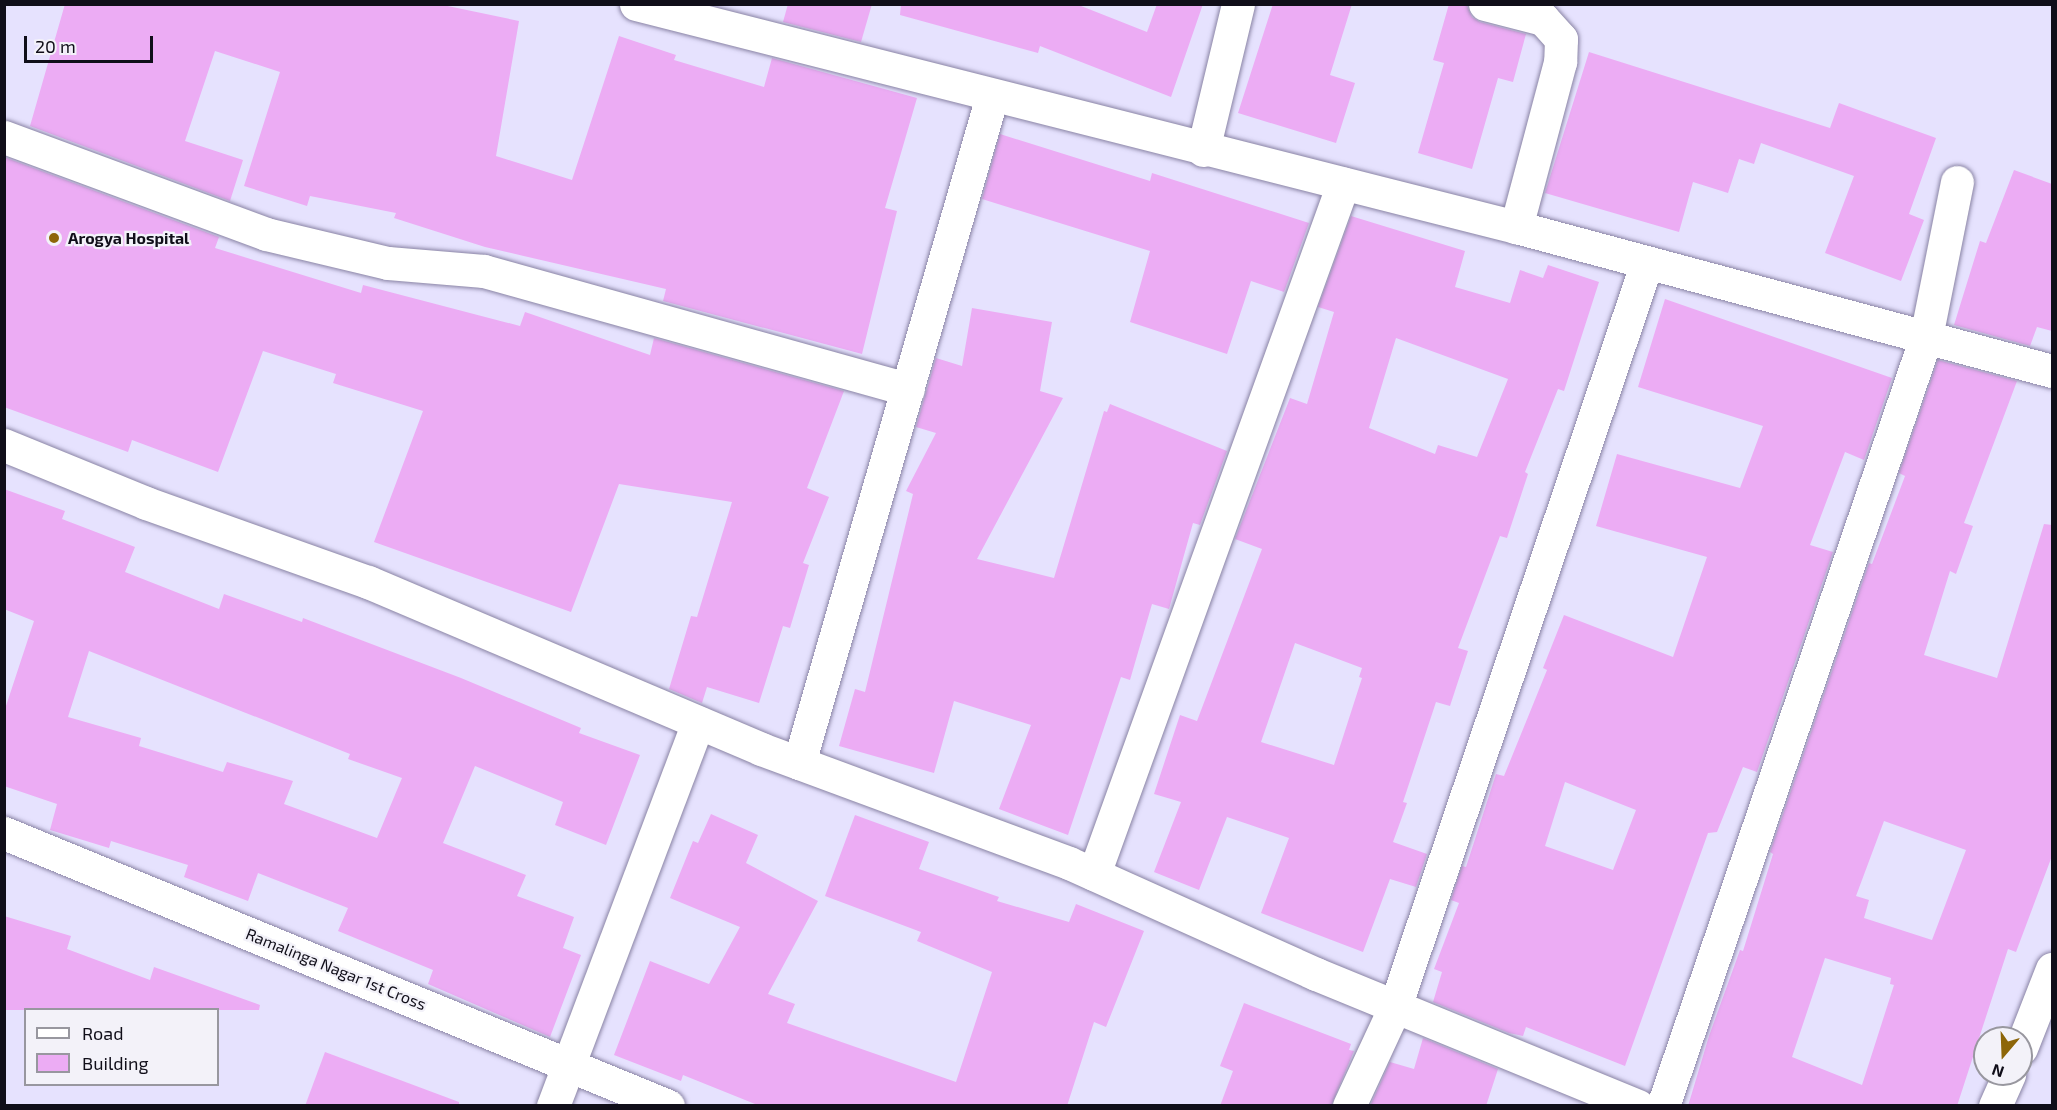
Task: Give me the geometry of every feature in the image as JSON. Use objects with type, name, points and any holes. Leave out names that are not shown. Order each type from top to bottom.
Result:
[{"type":"street","points":[[636,4],[1203,150],[1516,227],[2052,371]]},
{"type":"street","points":[[1203,150],[1238,4]]},
{"type":"street","points":[[1485,4],[1543,19],[1561,39],[1560,62],[1516,227]]},
{"type":"street","points":[[799,763],[992,96]]},
{"type":"street","points":[[4,137],[266,234],[388,263],[484,271],[908,389]]},
{"type":"street","points":[[1663,1106],[1926,337],[1957,182]]},
{"type":"street","points":[[1094,874],[1343,184]]},
{"type":"street","points":[[1349,1106],[1395,1007],[1647,262]]},
{"type":"street","points":[[4,445],[146,503],[368,582],[698,723],[1094,874],[1395,1007],[1638,1106]]},
{"type":"street","points":[[553,1106],[698,723]]},
{"type":"street","name":"Ramalinga Nagar 1st Cross","points":[[4,833],[668,1106]]},
{"type":"street","points":[[2030,1026],[2052,969]]},
{"type":"street","points":[[1995,1106],[2004,1086]]},
{"type":"building","points":[[65,4],[438,4],[519,21],[496,156],[572,180],[619,36],[676,55],[674,60],[764,87],[772,58],[917,98],[885,208],[897,211],[862,354],[663,301],[666,289],[485,247],[394,218],[396,213],[310,196],[307,206],[244,186],[280,72],[215,51],[185,141],[243,160],[230,201],[30,126]]},
{"type":"building","points":[[788,4],[872,4],[861,42],[783,22]]},
{"type":"building","points":[[901,4],[1076,4],[1147,32],[1157,4],[1203,4],[1171,97],[1040,46],[1038,53],[900,15]]},
{"type":"building","points":[[1273,4],[1352,4],[1330,75],[1355,83],[1336,143],[1238,113]]},
{"type":"building","points":[[1449,4],[1467,6],[1472,17],[1480,22],[1526,34],[1513,82],[1498,78],[1472,169],[1418,153],[1444,63],[1433,60]]},
{"type":"building","points":[[1589,52],[1830,128],[1839,103],[1936,138],[1909,214],[1924,220],[1901,281],[1825,253],[1854,176],[1761,143],[1754,164],[1739,159],[1728,193],[1693,182],[1679,232],[1545,193]]},
{"type":"building","points":[[1000,134],[1150,181],[1152,173],[1309,223],[1284,292],[1251,281],[1227,354],[1130,322],[1150,251],[982,199]]},
{"type":"building","points":[[4,157],[219,237],[215,248],[361,293],[363,285],[520,326],[525,312],[650,355],[654,338],[844,391],[807,488],[829,497],[803,563],[809,565],[790,628],[783,626],[759,703],[707,687],[702,703],[669,689],[691,616],[697,617],[732,502],[619,484],[571,612],[374,542],[423,411],[333,383],[336,374],[263,351],[218,472],[132,440],[128,452],[4,407]]},
{"type":"building","points":[[2014,170],[2052,184],[2052,331],[2037,327],[2030,346],[1954,325],[1980,241],[1986,243]]},
{"type":"building","points":[[1351,216],[1465,251],[1455,287],[1510,303],[1520,270],[1543,278],[1548,265],[1599,282],[1564,391],[1558,389],[1525,472],[1528,474],[1507,538],[1500,536],[1458,648],[1468,651],[1450,706],[1436,702],[1403,802],[1407,803],[1393,842],[1427,854],[1416,887],[1390,879],[1363,952],[1261,913],[1289,838],[1227,817],[1199,890],[1154,872],[1181,802],[1154,794],[1180,715],[1197,721],[1262,549],[1235,539],[1290,398],[1307,404],[1334,312],[1318,307]],"holes":[[[1396,338],[1508,379],[1477,457],[1438,445],[1435,454],[1369,428]],[[1295,643],[1362,668],[1359,677],[1362,678],[1334,765],[1261,742]]]},
{"type":"building","points":[[1665,299],[1892,378],[1864,460],[1845,452],[1810,545],[1833,552],[1757,772],[1743,767],[1717,832],[1708,833],[1625,1066],[1526,1027],[1523,1036],[1509,1033],[1433,1002],[1442,972],[1434,969],[1459,903],[1451,900],[1462,866],[1466,867],[1496,774],[1504,776],[1547,670],[1543,668],[1564,615],[1673,657],[1707,557],[1596,526],[1617,454],[1740,488],[1763,426],[1638,387]],"holes":[[[1565,782],[1636,810],[1613,870],[1545,846]]]},
{"type":"building","points":[[972,308],[1052,322],[1040,391],[1063,398],[977,559],[1054,578],[1104,411],[1107,412],[1110,404],[1227,451],[1200,525],[1193,523],[1169,609],[1152,604],[1130,680],[1121,677],[1068,835],[999,809],[1031,725],[954,701],[934,773],[839,746],[855,689],[865,692],[913,494],[906,491],[936,433],[916,427],[936,358],[962,366]]},
{"type":"building","points":[[1938,360],[2017,381],[1964,523],[1973,526],[1956,574],[1950,571],[1924,655],[1997,678],[2044,524],[2052,525],[2052,856],[2016,952],[2008,949],[1983,1026],[1973,1026],[1973,1057],[1957,1106],[1688,1106],[1709,1036],[1740,950],[1743,951],[1773,854],[1770,852],[1869,563],[1872,564],[1905,476],[1899,473]],"holes":[[[1884,821],[1966,850],[1932,940],[1864,918],[1869,900],[1856,896]],[[1825,958],[1891,978],[1890,984],[1894,985],[1862,1085],[1792,1057]]]},
{"type":"building","points":[[4,489],[65,511],[62,519],[135,547],[125,572],[219,609],[224,594],[302,622],[303,618],[461,678],[581,728],[579,733],[640,755],[606,845],[555,825],[563,802],[475,766],[443,843],[526,875],[517,896],[574,917],[563,948],[581,955],[550,1037],[428,984],[433,970],[338,931],[348,908],[258,873],[248,901],[184,877],[188,865],[111,841],[109,848],[50,830],[57,804],[4,786],[4,712],[34,621],[4,609]],"holes":[[[89,651],[350,754],[348,759],[402,778],[377,838],[284,804],[293,781],[227,762],[223,772],[139,746],[141,738],[68,717]]]},
{"type":"building","points":[[711,814],[758,835],[746,863],[818,901],[768,994],[795,1004],[787,1023],[956,1082],[992,972],[917,941],[921,932],[825,896],[855,815],[929,842],[919,869],[999,897],[997,901],[1069,922],[1076,904],[1144,931],[1106,1027],[1094,1022],[1067,1106],[760,1106],[683,1075],[681,1081],[614,1055],[650,961],[709,984],[740,927],[670,898],[693,841],[698,843]]},
{"type":"building","points":[[4,916],[71,936],[67,949],[150,980],[154,967],[260,1005],[259,1010],[24,1008],[24,1010],[4,1010]]},
{"type":"building","points":[[1244,1003],[1351,1044],[1349,1050],[1354,1051],[1331,1106],[1220,1106],[1233,1071],[1220,1066]]},
{"type":"building","points":[[1423,1038],[1498,1069],[1486,1106],[1370,1106],[1390,1062],[1414,1069]]},
{"type":"building","points":[[325,1052],[459,1102],[459,1106],[305,1106]]},
{"type":"place","name":"Arogya Hospital","points":[[54,238]]}]
